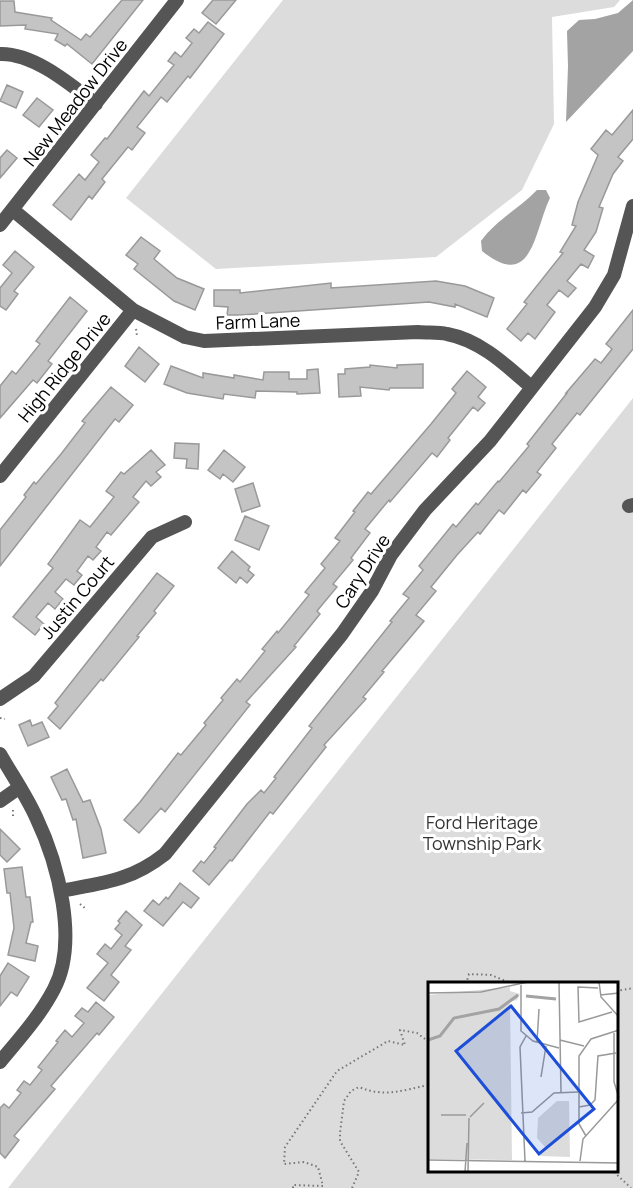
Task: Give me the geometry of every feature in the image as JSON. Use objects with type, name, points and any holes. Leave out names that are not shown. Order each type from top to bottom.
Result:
[{"type":"street","name":"New Meadow Drive","points":[[0,225],[177,0]]},
{"type":"street","points":[[0,54],[33,62],[59,76],[96,104]]},
{"type":"street","name":"Cary Drive","points":[[61,891],[123,879],[148,868],[165,854],[342,634],[372,591],[391,555],[425,510],[490,441],[595,307],[614,275],[633,206]]},
{"type":"street","name":"Farm Lane","points":[[13,210],[133,310],[185,337],[204,341],[418,332],[447,334],[468,341],[494,355],[531,387]]},
{"type":"street","name":"High Ridge Drive","points":[[0,476],[133,310]]},
{"type":"street","name":"Justin Court","points":[[0,699],[34,676],[152,537],[185,522]]},
{"type":"street","points":[[0,754],[37,818],[61,891],[66,926],[64,959],[55,988],[36,1017],[0,1062]]},
{"type":"street","points":[[0,801],[20,787]]},
{"type":"path","points":[[136,329],[137,336]]},
{"type":"path","points":[[0,718],[5,719]]},
{"type":"path","points":[[13,809],[13,816]]},
{"type":"path","points":[[80,904],[86,909]]},
{"type":"path","points":[[467,982],[469,974],[491,975],[508,982]]},
{"type":"path","points":[[618,991],[633,988]]},
{"type":"path","points":[[293,1188],[293,1185],[323,1186],[318,1167],[304,1162],[284,1164],[285,1147],[337,1071],[388,1041],[405,1045],[400,1030],[417,1033],[428,1041]]},
{"type":"path","points":[[352,1188],[359,1172],[340,1141],[344,1101],[351,1091],[359,1087],[373,1093],[392,1094],[428,1084]]},
{"type":"path","points":[[615,1173],[631,1188]]},
{"type":"green space","points":[[283,0],[620,0],[614,7],[552,17],[554,124],[522,190],[436,257],[216,269],[126,198]]},
{"type":"green space","name":"Ford Heritage Township Park","points":[[633,398],[633,1188],[8,1188]]},
{"type":"shaded area","points":[[633,0],[633,51],[566,122],[567,31],[579,20],[595,19],[618,13]]},
{"type":"shaded area","points":[[537,190],[546,190],[550,198],[535,240],[522,261],[512,265],[499,262],[482,251],[481,241],[487,233]]},
{"type":"building","points":[[122,0],[143,0],[92,64],[67,44],[65,46],[55,40],[58,34],[25,29],[26,25],[0,26],[0,1],[14,1],[15,12],[52,18],[51,20],[81,40],[86,34],[90,37]]},
{"type":"building","points":[[213,0],[236,0],[216,24],[202,13]]},
{"type":"building","points":[[208,22],[224,34],[190,78],[188,76],[167,102],[161,97],[137,127],[145,133],[132,150],[128,147],[102,179],[105,182],[92,199],[89,196],[71,220],[53,205],[79,174],[85,180],[99,162],[91,155],[105,138],[107,139],[144,91],[149,96],[174,65],[168,61],[175,52],[181,57],[192,43],[186,38],[194,29],[199,33]]},
{"type":"building","points":[[7,85],[23,92],[16,108],[0,101]]},
{"type":"building","points":[[37,98],[53,110],[39,127],[23,115]]},
{"type":"building","points":[[633,110],[633,139],[618,157],[623,161],[613,174],[599,207],[603,208],[596,232],[584,250],[594,256],[588,268],[581,264],[567,281],[576,288],[568,297],[559,290],[547,305],[555,312],[535,339],[528,333],[521,341],[507,329],[527,304],[524,302],[563,253],[560,252],[576,226],[572,225],[578,202],[598,155],[591,149],[606,130],[612,135]]},
{"type":"building","points":[[7,150],[17,158],[0,178],[0,158]]},
{"type":"building","points":[[141,237],[160,251],[154,259],[177,278],[204,289],[195,310],[174,301],[134,269],[138,264],[126,255]]},
{"type":"building","points":[[15,251],[34,267],[14,291],[18,294],[6,310],[0,306],[0,288],[12,273],[3,265]]},
{"type":"building","points":[[436,281],[465,286],[494,298],[487,317],[455,304],[455,307],[429,302],[240,315],[227,315],[228,307],[214,306],[214,290],[240,290],[240,293],[331,283],[331,288]]},
{"type":"building","points":[[70,297],[87,311],[48,361],[52,364],[37,383],[33,380],[0,418],[0,386],[12,371],[16,374],[40,344],[36,341]]},
{"type":"building","points":[[633,310],[633,349],[580,415],[577,413],[552,444],[556,448],[537,472],[541,475],[526,493],[523,490],[504,514],[499,510],[431,587],[436,591],[416,615],[424,621],[382,671],[384,672],[363,697],[366,699],[324,745],[326,747],[273,814],[270,812],[232,861],[230,860],[209,885],[193,871],[201,861],[204,863],[247,804],[261,790],[264,793],[276,778],[274,777],[312,728],[309,726],[392,622],[390,621],[409,598],[403,594],[423,570],[419,566],[453,524],[456,527],[476,503],[478,505],[499,482],[529,446],[527,444],[566,393],[595,359],[601,363],[612,349],[606,344]]},
{"type":"building","points":[[139,347],[159,364],[145,382],[125,366]]},
{"type":"building","points":[[423,364],[423,388],[390,388],[389,390],[360,387],[361,396],[339,397],[338,374],[345,374],[345,369],[370,367],[370,365],[397,368],[397,365]]},
{"type":"building","points":[[171,366],[203,378],[203,373],[263,380],[264,372],[289,372],[289,379],[307,379],[307,370],[318,369],[320,393],[256,391],[255,398],[224,394],[223,399],[187,393],[164,384]]},
{"type":"building","points":[[467,371],[486,387],[478,397],[485,403],[478,411],[473,407],[448,438],[450,440],[437,457],[432,453],[365,529],[370,533],[351,558],[353,560],[333,584],[337,587],[317,611],[320,614],[294,646],[296,647],[246,702],[250,705],[165,812],[161,808],[139,833],[124,820],[178,753],[181,755],[206,725],[204,723],[223,700],[221,698],[237,679],[240,682],[265,651],[262,649],[309,595],[305,592],[325,568],[321,564],[340,541],[335,538],[355,512],[353,511],[368,492],[371,494],[431,424],[456,393],[452,389]]},
{"type":"building","points":[[111,387],[133,405],[119,422],[115,419],[0,566],[0,530],[26,497],[24,495],[34,482],[36,484],[61,454],[85,423],[82,421]]},
{"type":"building","points":[[175,443],[199,444],[198,469],[186,468],[187,459],[174,458]]},
{"type":"building","points":[[151,450],[165,465],[156,472],[161,477],[151,486],[146,481],[133,497],[139,502],[111,535],[107,532],[96,547],[101,551],[93,560],[88,556],[77,571],[82,575],[74,585],[66,579],[55,592],[63,599],[55,609],[48,603],[36,617],[44,624],[35,635],[13,617],[53,568],[48,564],[80,520],[90,527],[114,497],[106,491],[121,472],[124,474]]},
{"type":"building","points":[[224,450],[245,467],[233,482],[223,474],[220,479],[208,470]]},
{"type":"building","points":[[253,483],[260,506],[242,512],[235,489]]},
{"type":"building","points":[[245,516],[269,526],[259,550],[235,540]]},
{"type":"building","points":[[232,551],[250,567],[248,570],[254,575],[247,583],[240,577],[236,583],[218,568]]},
{"type":"building","points":[[157,573],[174,586],[154,611],[156,613],[137,636],[139,637],[60,729],[48,718],[58,706],[55,703]]},
{"type":"building","points":[[30,720],[32,726],[42,722],[49,737],[28,746],[19,725]]},
{"type":"building","points":[[67,769],[83,802],[90,800],[101,829],[106,853],[83,858],[76,819],[73,820],[66,799],[62,800],[51,777]]},
{"type":"building","points":[[0,829],[20,849],[7,862],[0,855]]},
{"type":"building","points":[[22,867],[26,897],[30,897],[33,922],[31,922],[26,943],[38,946],[35,961],[8,955],[14,928],[10,893],[7,893],[4,869]]},
{"type":"building","points":[[180,883],[199,898],[191,908],[183,902],[163,926],[144,911],[153,900],[159,905],[166,897],[168,899]]},
{"type":"building","points":[[126,911],[142,925],[125,946],[131,950],[111,975],[119,982],[104,1001],[87,988],[108,963],[97,954],[105,944],[111,949],[122,935],[115,929]]},
{"type":"building","points":[[8,963],[29,977],[17,996],[11,992],[0,1006],[0,976]]},
{"type":"building","points":[[96,1002],[114,1017],[51,1086],[55,1089],[14,1136],[19,1140],[5,1158],[0,1153],[0,1108],[4,1104],[9,1108],[21,1093],[17,1090],[24,1081],[30,1085],[42,1070],[38,1067],[65,1030],[72,1037],[84,1023],[75,1016],[82,1008],[88,1012]]}]
